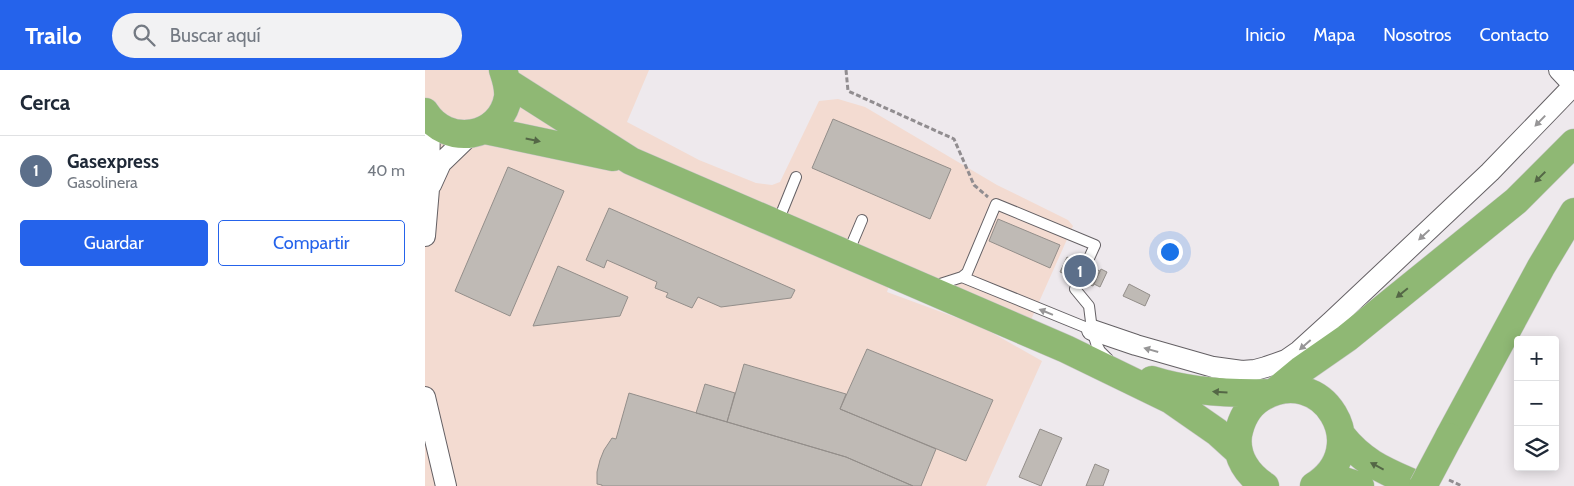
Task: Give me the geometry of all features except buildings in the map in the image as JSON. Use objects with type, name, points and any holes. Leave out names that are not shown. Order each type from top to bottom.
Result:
[{"type":"highway","points":[[478,132],[496,121],[504,110],[508,96],[505,76]]},
{"type":"highway","points":[[505,76],[631,161],[1120,371],[1163,384],[1203,391],[1243,394],[1292,389],[1307,391],[1320,398],[1331,409],[1338,422],[1341,436],[1340,452],[1334,468],[1319,483]]},
{"type":"highway","points":[[427,116],[442,130],[456,135],[478,132],[631,161]]},
{"type":"highway","points":[[1265,486],[1253,477],[1244,466],[1239,452],[1240,424],[1256,400],[1273,392],[1347,338],[1516,201],[1574,143]]},
{"type":"highway","points":[[1341,436],[1353,450],[1373,465],[1429,484],[1449,437],[1541,267],[1574,212]]},
{"type":"highway","points":[[1120,371],[1171,400],[1217,432],[1239,452]]},
{"type":"highway","points":[[1319,483],[1341,480],[1360,486]]},
{"type":"street","points":[[1092,330],[1136,346],[1221,368],[1242,371],[1255,370],[1286,360],[1299,351],[1332,321],[1477,185],[1574,86],[1559,70]]},
{"type":"street","points":[[425,236],[429,189],[427,116]]},
{"type":"street","points":[[429,189],[441,163],[478,132]]},
{"type":"street","points":[[425,397],[446,486]]},
{"type":"lane","points":[[777,224],[796,176]]},
{"type":"lane","points":[[926,288],[962,277],[967,273],[997,204],[1095,245],[1075,289],[1089,306],[1092,330],[1100,351],[1120,371]]},
{"type":"lane","points":[[848,254],[862,220]]},
{"type":"lane","points":[[962,277],[1092,330]]},
{"type":"path","points":[[846,70],[848,90],[954,140],[973,185],[997,204]]},
{"type":"path","points":[[1429,484],[1462,486]]},
{"type":"shaded area","points":[[425,70],[649,70],[627,122],[699,160],[756,183],[772,185],[780,182],[819,101],[838,99],[865,107],[997,185],[1068,220],[1073,226],[1030,322],[895,266],[887,292],[982,327],[1042,361],[986,486],[425,486]]},
{"type":"place","name":"Gasexpress","points":[[1080,271]]}]
